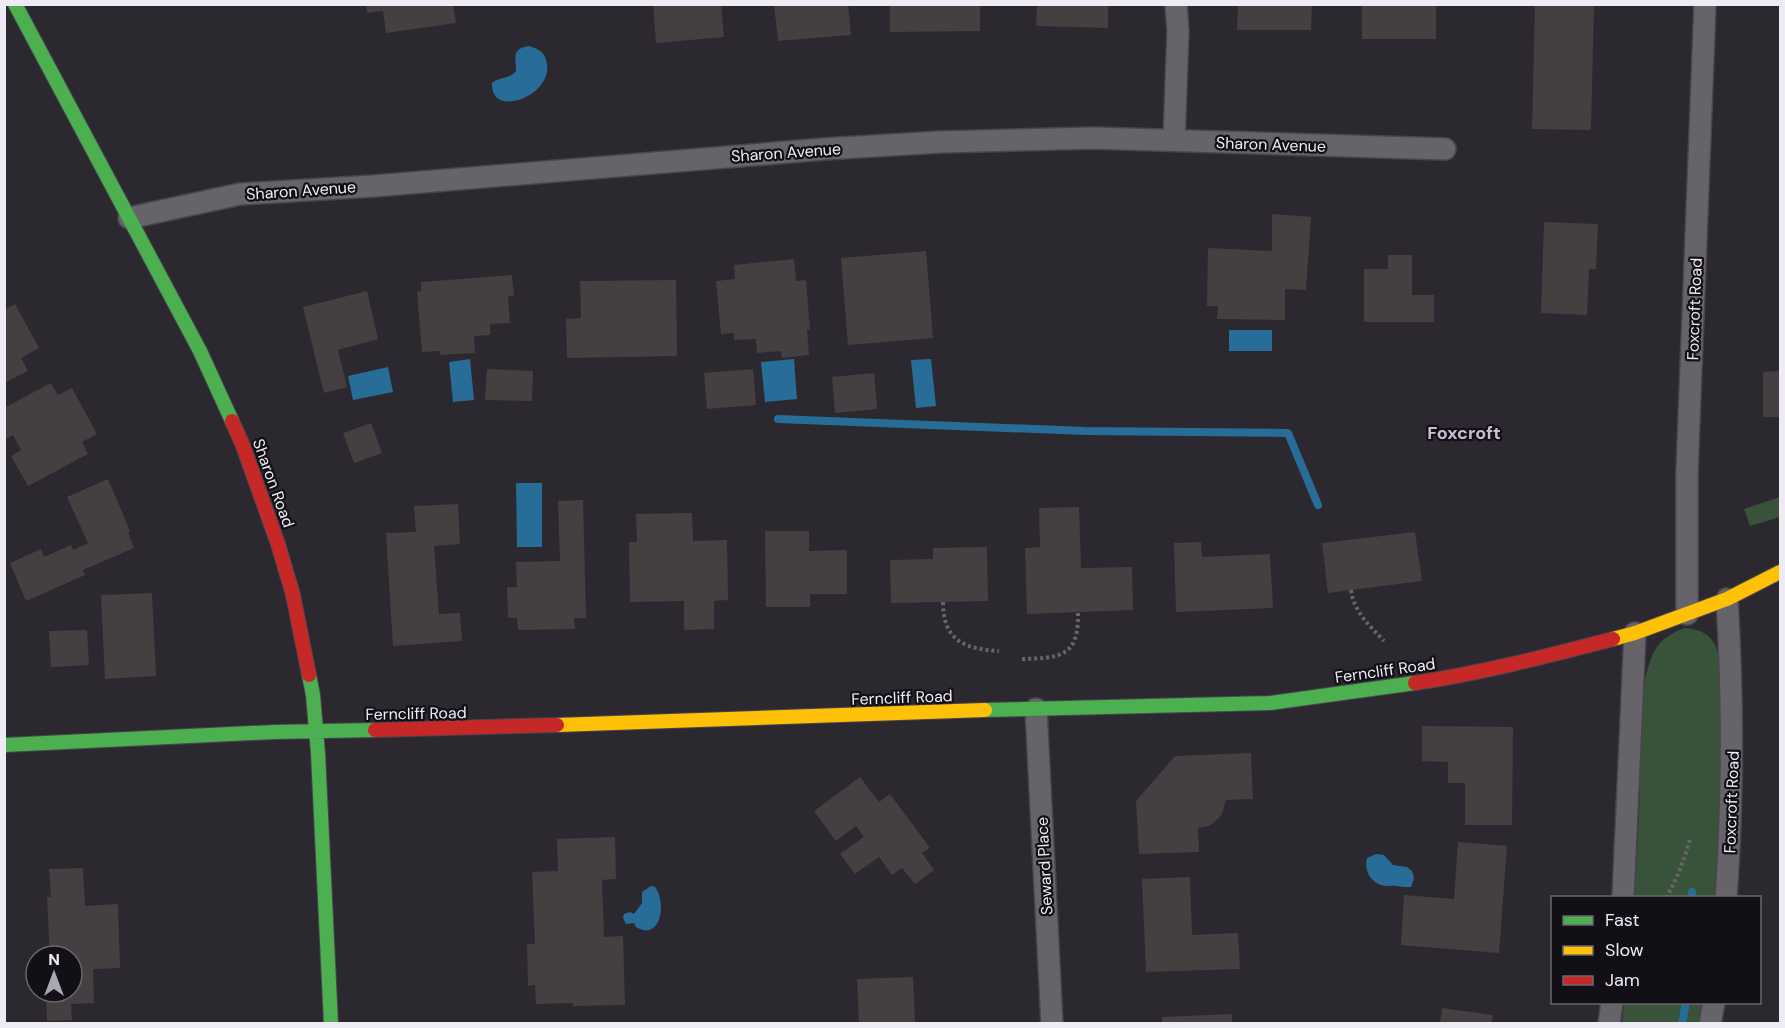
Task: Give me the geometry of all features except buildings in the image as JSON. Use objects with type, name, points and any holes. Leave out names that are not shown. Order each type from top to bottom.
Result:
[{"type":"street","name":"Sharon Road","points":[[15,4],[200,351],[247,457],[279,544],[293,595],[313,695],[331,1023]]},
{"type":"street","points":[[1173,140],[1178,31],[1176,4]]},
{"type":"street","name":"Foxcroft Road","points":[[1687,614],[1688,462],[1705,4]]},
{"type":"street","name":"Sharon Avenue","points":[[129,218],[240,194],[374,186],[824,149],[940,142],[1093,138],[1445,149]]},
{"type":"street","name":"Ferncliff Road","points":[[4,745],[316,731],[1270,703],[1456,677],[1523,662],[1635,633],[1726,599],[1780,572]]},
{"type":"street","name":"Foxcroft Road","points":[[1726,599],[1732,747],[1731,836],[1726,896]]},
{"type":"street","points":[[1623,896],[1635,633]]},
{"type":"street","name":"Seward Place","points":[[1036,709],[1052,1023]]},
{"type":"street","points":[[1609,1023],[1612,1004]]},
{"type":"street","points":[[1710,1023],[1714,1004]]},
{"type":"path","points":[[1351,590],[1353,602],[1360,615],[1384,641]]},
{"type":"path","points":[[943,603],[943,616],[952,636],[980,650],[999,651]]},
{"type":"path","points":[[1022,659],[1057,657],[1070,649],[1076,639],[1078,612]]},
{"type":"path","points":[[1666,896],[1679,871],[1690,839]]},
{"type":"green space","points":[[1780,497],[1780,517],[1750,526],[1744,509]]},
{"type":"green space","points":[[1684,628],[1704,633],[1714,644],[1720,660],[1723,679],[1718,896],[1634,896],[1641,716],[1645,680],[1655,650],[1668,636]]},
{"type":"green space","points":[[1624,1004],[1704,1004],[1701,1023],[1622,1024]]},
{"type":"water","points":[[529,46],[544,54],[547,64],[546,76],[531,94],[510,102],[500,100],[494,94],[492,83],[514,74],[517,52]]},
{"type":"water","points":[[1229,330],[1272,330],[1272,351],[1229,351]]},
{"type":"water","points":[[470,359],[474,400],[453,402],[449,362]]},
{"type":"water","points":[[794,359],[797,399],[765,402],[761,362]]},
{"type":"water","points":[[931,359],[936,406],[916,408],[911,360]]},
{"type":"water","points":[[388,367],[393,392],[353,400],[348,376]]},
{"type":"water","points":[[516,483],[542,483],[542,547],[517,547]]},
{"type":"water","points":[[1376,854],[1384,855],[1393,865],[1407,867],[1412,871],[1414,878],[1411,887],[1383,886],[1373,881],[1368,874],[1366,862],[1367,858]]},
{"type":"water","points":[[651,886],[655,887],[661,902],[661,911],[656,925],[644,930],[636,927],[634,923],[626,924],[624,914],[630,912],[634,914],[642,903],[642,892]]},
{"type":"waterway","points":[[778,419],[1085,431],[1288,433],[1318,505]]},
{"type":"waterway","points":[[1691,896],[1692,892]]},
{"type":"waterway","points":[[1682,1024],[1686,1004]]},
{"type":"traffic: fast","points":[[15,4],[200,351],[232,421]]},
{"type":"traffic: fast","points":[[309,675],[318,753],[331,1024]]},
{"type":"traffic: fast","points":[[985,710],[1270,703],[1415,683]]},
{"type":"traffic: fast","points":[[4,745],[274,732],[375,730]]},
{"type":"traffic: slow","points":[[1613,639],[1727,599],[1780,572]]},
{"type":"traffic: slow","points":[[557,725],[985,710]]},
{"type":"traffic: jam","points":[[232,421],[278,544],[293,595],[309,675]]},
{"type":"traffic: jam","points":[[1415,683],[1490,669],[1613,639]]},
{"type":"traffic: jam","points":[[375,730],[557,725]]},
{"type":"district","name":"Foxcroft","points":[[1464,433]]}]
